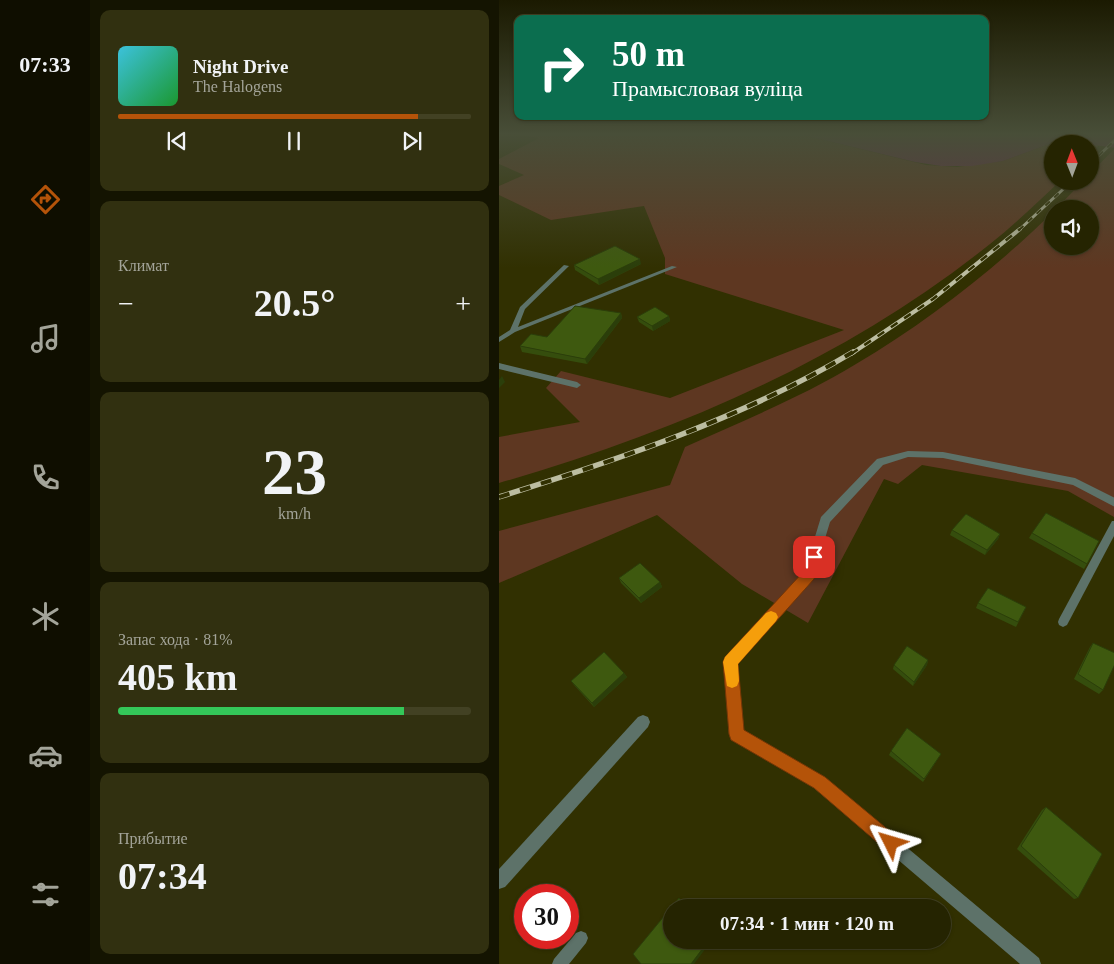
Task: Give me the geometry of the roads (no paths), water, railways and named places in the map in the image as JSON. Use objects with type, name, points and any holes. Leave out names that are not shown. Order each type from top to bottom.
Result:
[{"type":"street","points":[[499,366],[577,385]]},
{"type":"street","points":[[1033,964],[819,783],[736,734],[730,662],[809,575],[825,520],[880,462],[908,454],[943,455],[1075,482],[1114,503]]},
{"type":"street","points":[[499,881],[643,722]]},
{"type":"lane","points":[[513,331],[522,308],[566,266]]},
{"type":"lane","points":[[499,340],[513,331],[674,267]]},
{"type":"lane","points":[[1063,622],[1114,524]]},
{"type":"lane","points":[[559,964],[581,938]]},
{"type":"railway","points":[[1019,230],[1062,190]]},
{"type":"railway","points":[[851,354],[933,299],[1020,229]]},
{"type":"railway","points":[[499,497],[590,468],[725,417],[811,376],[853,352]]}]
